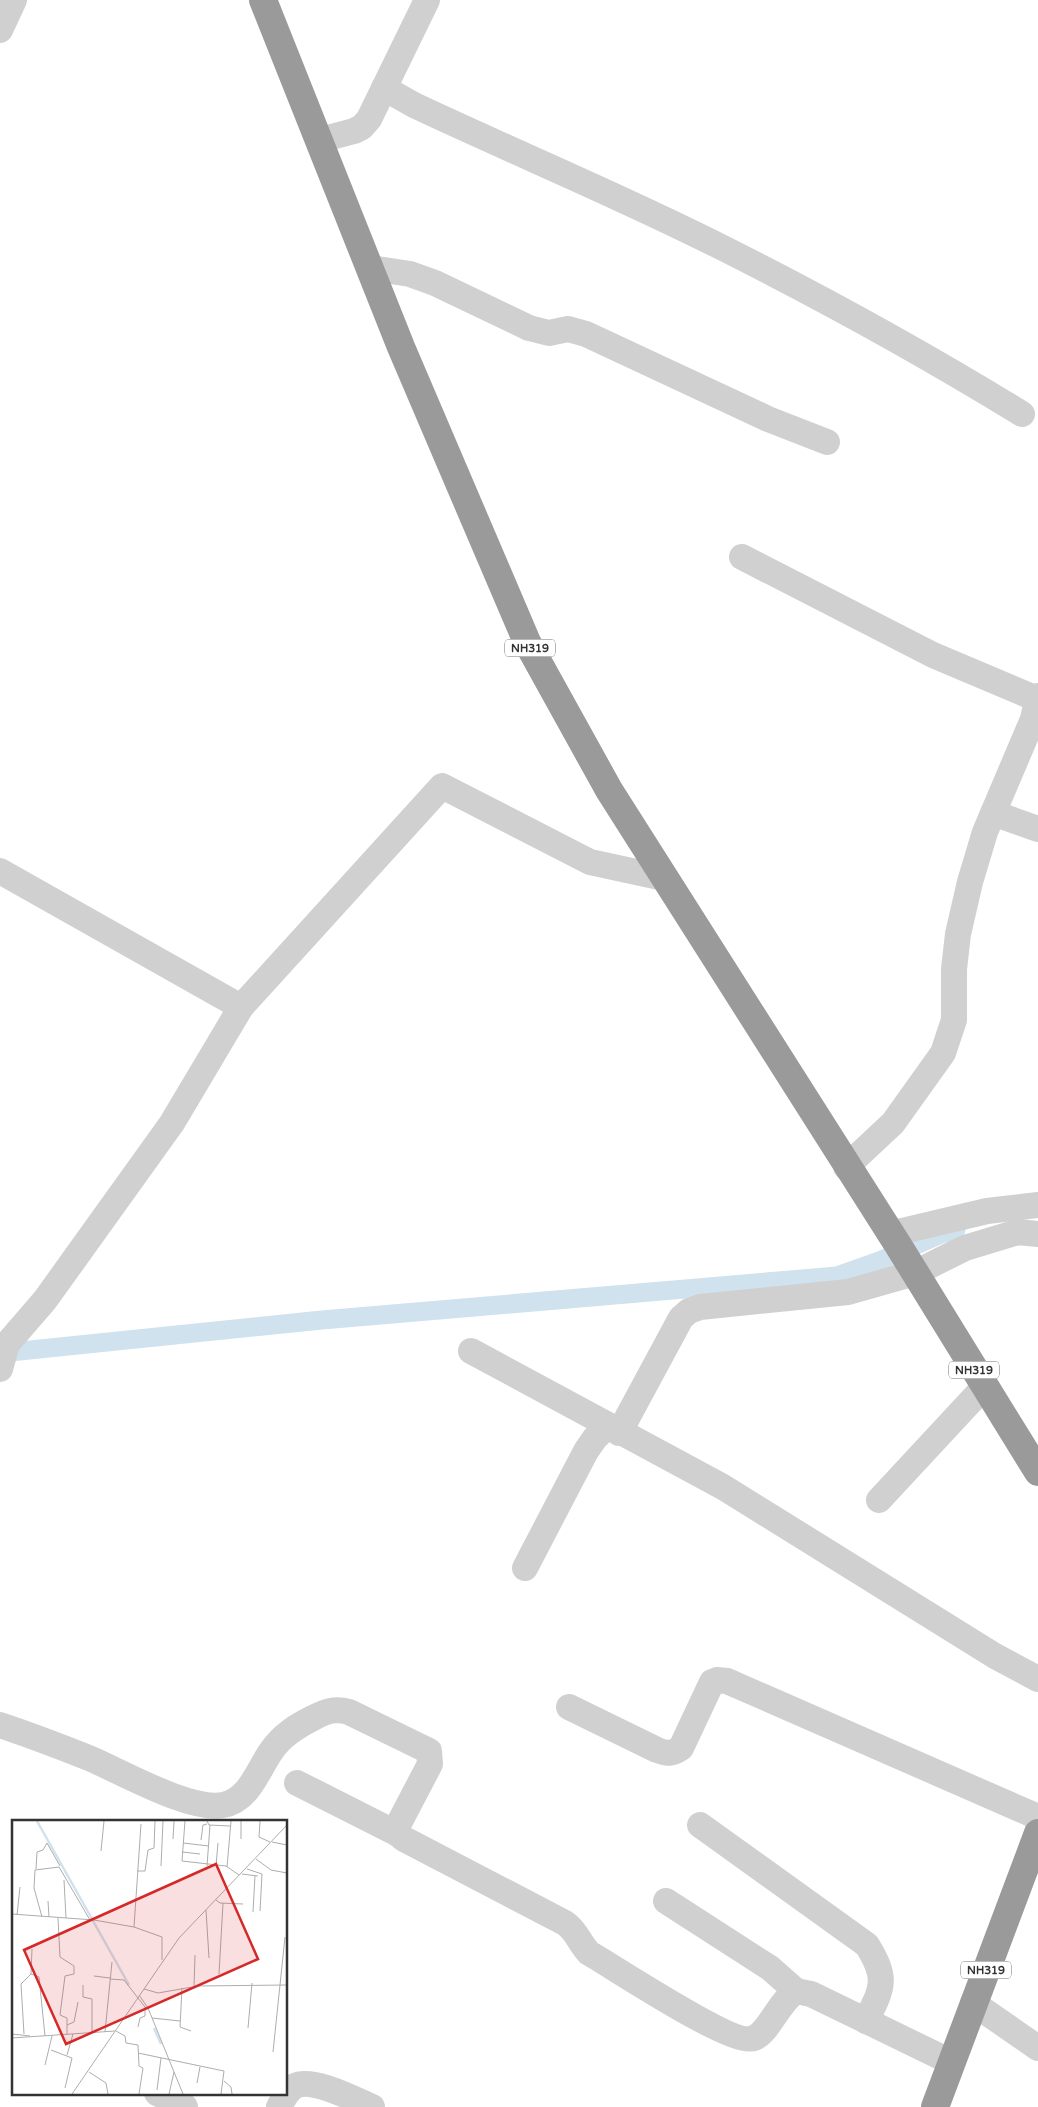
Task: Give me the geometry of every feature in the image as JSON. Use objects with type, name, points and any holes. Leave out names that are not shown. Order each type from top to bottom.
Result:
[{"type":"highway","name":"NH319","points":[[263,0],[472,517],[527,642],[609,790],[846,1167],[904,1254],[1038,1472]]},
{"type":"highway","name":"NH319","points":[[935,2107],[1038,1833]]},
{"type":"street","points":[[320,140],[362,127],[384,88],[427,0]]},
{"type":"street","points":[[0,30],[10,2]]},
{"type":"street","points":[[384,88],[414,105],[727,250],[879,330],[1022,414]]},
{"type":"street","points":[[371,268],[410,274],[435,283],[529,328],[549,333],[568,329],[586,334],[768,419],[827,442]]},
{"type":"street","points":[[742,557],[933,655],[1038,698],[1032,719],[985,832],[963,908],[954,969],[954,1020],[943,1053],[893,1123],[846,1167]]},
{"type":"street","points":[[3,1360],[172,1123],[241,1007],[442,786],[590,862],[664,878]]},
{"type":"street","points":[[992,813],[1038,828]]},
{"type":"street","points":[[0,871],[241,1007]]},
{"type":"street","points":[[526,1568],[586,1451],[595,1438],[614,1429],[681,1318],[689,1311],[700,1307],[848,1292],[904,1254],[987,1211],[1038,1205]]},
{"type":"street","points":[[904,1254],[965,1248],[1018,1232],[1038,1234]]},
{"type":"street","points":[[471,1351],[723,1487],[996,1656],[1038,1678]]},
{"type":"street","points":[[879,1500],[984,1387]]},
{"type":"street","points":[[569,1707],[657,1750],[667,1754],[675,1753],[681,1748],[712,1682],[717,1680],[727,1681],[1038,1817]]},
{"type":"street","points":[[0,1725],[89,1758],[187,1800],[209,1806],[225,1804],[238,1798],[250,1786],[272,1750],[298,1726],[327,1711],[343,1710],[423,1746],[432,1757],[396,1829],[398,1834]]},
{"type":"street","points":[[298,1783],[565,1923],[577,1933],[584,1948],[590,1952],[673,2004],[741,2039],[752,2040],[762,2034],[781,2004],[796,1991]]},
{"type":"street","points":[[700,1825],[866,1945],[878,1964],[882,1977],[880,1993],[866,2021]]},
{"type":"street","points":[[666,1900],[770,1968],[796,1991],[811,1994],[951,2062]]},
{"type":"street","points":[[973,2003],[1038,2048]]},
{"type":"street","points":[[288,2092],[297,2085],[311,2084],[372,2107]]},
{"type":"street","points":[[159,2094],[185,2107]]},
{"type":"street","points":[[278,2107],[287,2094]]},
{"type":"waterway","points":[[0,1353],[322,1320],[837,1276],[882,1260],[941,1234],[956,1230]]}]
